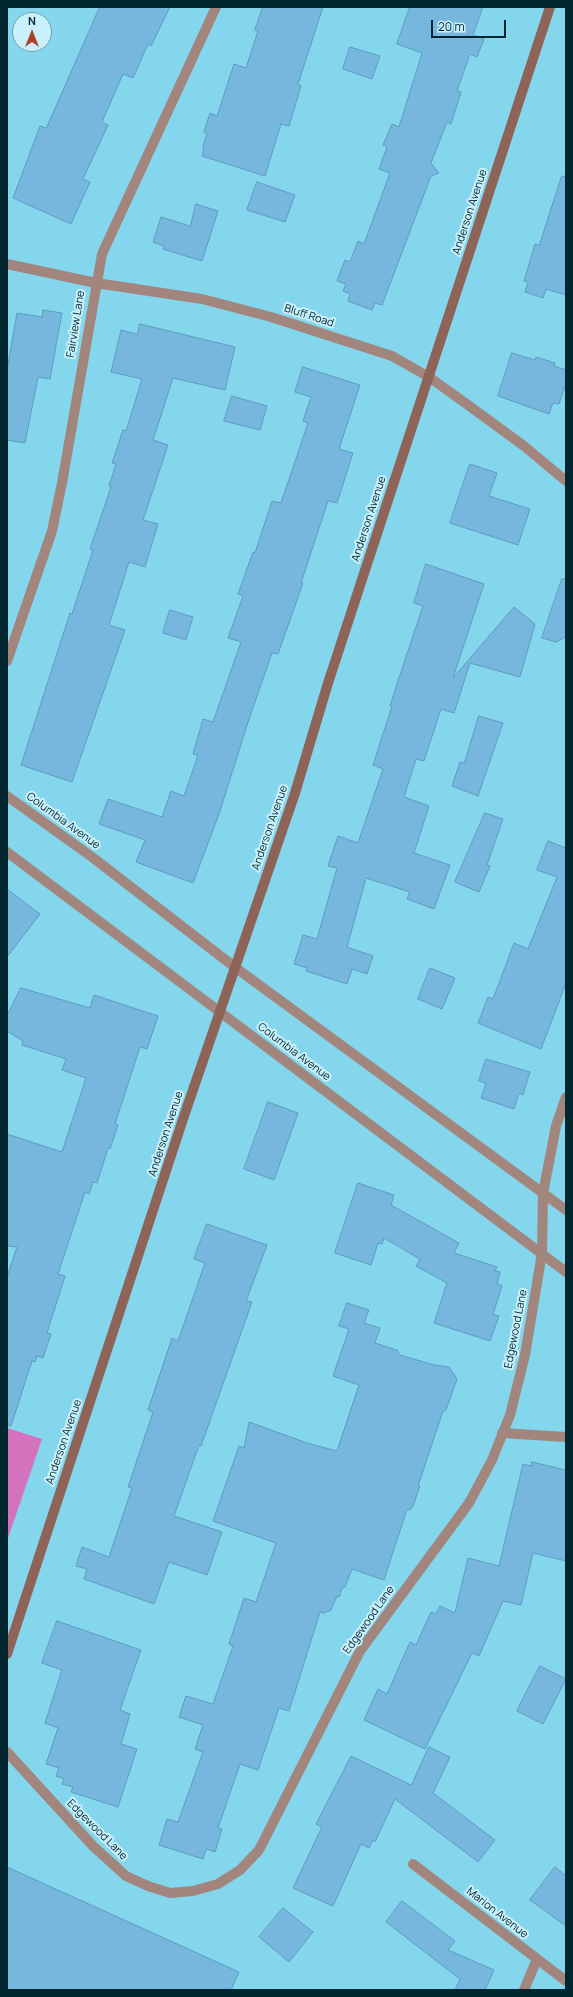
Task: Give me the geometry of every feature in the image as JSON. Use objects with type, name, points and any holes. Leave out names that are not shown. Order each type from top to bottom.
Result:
[{"type":"main road","name":"Anderson Avenue","points":[[7,1654],[184,1116],[295,793],[328,683],[550,7]]},
{"type":"street","name":"Fairview Lane","points":[[7,660],[52,531],[62,483],[102,254],[216,7]]},
{"type":"street","name":"Bluff Road","points":[[7,264],[96,282],[202,299],[271,316],[392,356],[429,377],[524,446],[566,481]]},
{"type":"street","name":"Columbia Avenue","points":[[7,796],[92,857],[236,968],[566,1210]]},
{"type":"street","name":"Columbia Avenue","points":[[7,852],[566,1272]]},
{"type":"street","name":"Edgewood Lane","points":[[7,1752],[93,1846],[126,1876],[148,1886],[170,1893],[194,1891],[218,1884],[240,1870],[259,1850],[360,1651],[469,1503],[492,1460],[510,1415],[525,1355],[542,1253],[543,1193],[556,1126],[566,1097]]},
{"type":"street","points":[[502,1433],[566,1437]]},
{"type":"street","name":"Marion Avenue","points":[[413,1864],[566,1981]]},
{"type":"street","points":[[524,1990],[537,1958]]},
{"type":"shaded area","points":[[7,1428],[42,1439],[7,1541]]},
{"type":"building","points":[[100,7],[170,7],[151,46],[148,44],[133,78],[123,74],[102,122],[108,125],[83,179],[90,182],[71,224],[13,198],[40,126],[46,128]]},
{"type":"building","points":[[263,7],[323,7],[298,84],[301,86],[289,126],[281,124],[265,176],[202,156],[204,149],[203,146],[207,134],[204,132],[210,113],[217,116],[234,64],[246,68],[258,31],[255,30]]},
{"type":"building","points":[[410,7],[483,7],[473,35],[484,39],[477,57],[470,54],[457,91],[461,92],[451,124],[447,122],[431,163],[439,173],[431,176],[382,305],[375,303],[372,310],[348,301],[350,294],[343,291],[346,284],[337,281],[345,260],[350,262],[358,241],[364,244],[390,173],[379,169],[387,147],[383,145],[392,124],[399,127],[422,53],[397,44]]},
{"type":"building","points":[[350,47],[380,56],[372,79],[343,69]]},
{"type":"building","points":[[562,176],[566,177],[566,295],[546,289],[543,298],[525,292],[528,282],[524,281],[535,244],[539,245]]},
{"type":"building","points":[[257,182],[295,195],[285,222],[247,210]]},
{"type":"building","points":[[196,204],[218,211],[202,261],[163,249],[164,246],[153,242],[161,217],[190,226]]},
{"type":"building","points":[[43,310],[62,313],[50,379],[38,377],[25,443],[7,440],[7,370],[17,313],[42,317]]},
{"type":"building","points":[[140,324],[235,347],[225,390],[173,378],[153,440],[168,445],[143,520],[158,524],[145,567],[129,562],[109,625],[125,630],[72,782],[21,765],[70,613],[72,614],[93,550],[90,549],[111,487],[109,486],[116,464],[112,463],[123,430],[126,431],[142,379],[111,372],[121,330],[137,334]]},
{"type":"building","points":[[512,353],[535,360],[536,357],[555,363],[554,366],[566,370],[566,383],[559,404],[553,403],[549,414],[498,396]]},
{"type":"building","points":[[303,367],[360,385],[339,449],[353,453],[337,503],[328,501],[301,583],[303,583],[278,654],[272,653],[249,719],[219,814],[193,883],[136,862],[145,840],[99,824],[108,799],[162,817],[171,791],[184,796],[198,755],[193,754],[203,719],[213,722],[241,642],[228,638],[243,596],[238,594],[253,552],[255,553],[272,501],[281,503],[308,423],[303,421],[311,397],[295,392]]},
{"type":"building","points":[[232,396],[267,406],[260,430],[224,421]]},
{"type":"building","points":[[470,464],[497,473],[489,496],[530,509],[518,545],[450,523]]},
{"type":"building","points":[[426,564],[484,584],[453,678],[514,607],[535,624],[520,677],[470,663],[454,713],[441,709],[424,761],[416,759],[404,797],[429,806],[414,853],[450,865],[434,909],[407,899],[410,892],[366,878],[347,947],[373,956],[367,974],[352,969],[347,984],[306,971],[307,968],[294,964],[303,935],[317,939],[337,868],[328,866],[338,836],[358,843],[383,769],[373,765],[392,706],[390,706],[423,606],[414,603]]},
{"type":"building","points":[[562,579],[566,579],[566,637],[556,642],[542,638]]},
{"type":"building","points":[[170,610],[193,617],[186,640],[163,633]]},
{"type":"building","points":[[479,716],[503,723],[478,796],[452,786],[460,762],[464,763]]},
{"type":"building","points":[[485,813],[503,819],[487,865],[490,866],[479,892],[455,882]]},
{"type":"building","points":[[548,841],[566,848],[566,983],[541,1049],[478,1023],[488,997],[493,999],[514,943],[528,949],[557,877],[537,870]]},
{"type":"building","points":[[7,889],[40,914],[7,957]]},
{"type":"building","points":[[430,968],[455,978],[442,1009],[418,999]]},
{"type":"building","points":[[21,988],[90,1008],[94,995],[158,1016],[147,1049],[140,1047],[115,1124],[118,1125],[110,1149],[108,1148],[97,1183],[93,1182],[89,1194],[85,1192],[58,1274],[65,1276],[47,1333],[51,1334],[43,1358],[37,1356],[35,1362],[32,1361],[11,1426],[7,1425],[7,1277],[17,1247],[7,1246],[7,1134],[62,1152],[86,1078],[62,1070],[66,1059],[22,1045],[23,1041],[7,1031],[7,1016]]},
{"type":"building","points":[[486,1059],[530,1072],[523,1095],[519,1093],[514,1109],[481,1098],[486,1083],[479,1081]]},
{"type":"building","points":[[268,1102],[298,1113],[274,1180],[244,1169]]},
{"type":"building","points":[[358,1183],[394,1195],[391,1205],[459,1243],[454,1253],[497,1267],[495,1271],[500,1272],[497,1284],[502,1286],[493,1314],[499,1316],[490,1341],[434,1323],[447,1283],[416,1266],[420,1259],[384,1238],[382,1244],[378,1243],[371,1265],[335,1253]]},
{"type":"building","points":[[207,1224],[267,1245],[246,1301],[252,1302],[201,1446],[199,1445],[174,1516],[222,1532],[207,1575],[169,1562],[154,1604],[84,1579],[87,1569],[76,1566],[82,1547],[109,1557],[132,1488],[128,1487],[153,1412],[148,1410],[172,1338],[178,1341],[205,1263],[194,1259]]},
{"type":"building","points":[[347,1303],[369,1310],[364,1323],[380,1328],[375,1343],[397,1350],[400,1355],[434,1365],[449,1367],[457,1379],[446,1410],[443,1411],[418,1486],[420,1486],[413,1506],[410,1510],[407,1509],[384,1580],[352,1569],[345,1587],[342,1588],[339,1597],[337,1596],[331,1610],[324,1613],[320,1612],[289,1711],[279,1708],[258,1770],[240,1764],[218,1828],[222,1829],[215,1852],[206,1849],[203,1859],[159,1845],[167,1819],[178,1822],[203,1752],[195,1749],[203,1725],[179,1717],[186,1696],[213,1704],[233,1646],[229,1644],[244,1598],[256,1602],[276,1543],[213,1521],[239,1446],[244,1448],[249,1422],[307,1443],[337,1451],[359,1385],[333,1376],[349,1329],[339,1326]]},
{"type":"building","points":[[532,1462],[566,1470],[566,1561],[533,1553],[521,1605],[503,1601],[479,1656],[472,1653],[425,1749],[364,1720],[378,1689],[387,1694],[410,1642],[416,1645],[431,1612],[436,1614],[440,1606],[455,1613],[468,1558],[499,1566],[523,1464],[531,1466]]},
{"type":"building","points":[[57,1621],[141,1650],[120,1710],[130,1714],[121,1744],[137,1749],[118,1807],[71,1792],[73,1787],[62,1784],[64,1779],[56,1776],[59,1768],[46,1764],[58,1728],[45,1723],[62,1670],[42,1663]]},
{"type":"building","points":[[540,1666],[566,1679],[543,1724],[517,1711]]},
{"type":"building","points":[[429,1747],[450,1757],[433,1793],[495,1840],[478,1862],[395,1799],[375,1842],[373,1840],[369,1848],[361,1844],[333,1906],[293,1888],[322,1827],[316,1824],[351,1756],[411,1785]]},
{"type":"building","points":[[7,1867],[239,1972],[231,1990],[7,1990]]},
{"type":"building","points":[[555,1867],[566,1876],[566,1926],[530,1900]]},
{"type":"building","points":[[402,1901],[455,1941],[448,1950],[494,1970],[485,1990],[455,1990],[460,1979],[386,1922]]},
{"type":"building","points":[[283,1908],[313,1932],[289,1962],[259,1937]]}]
